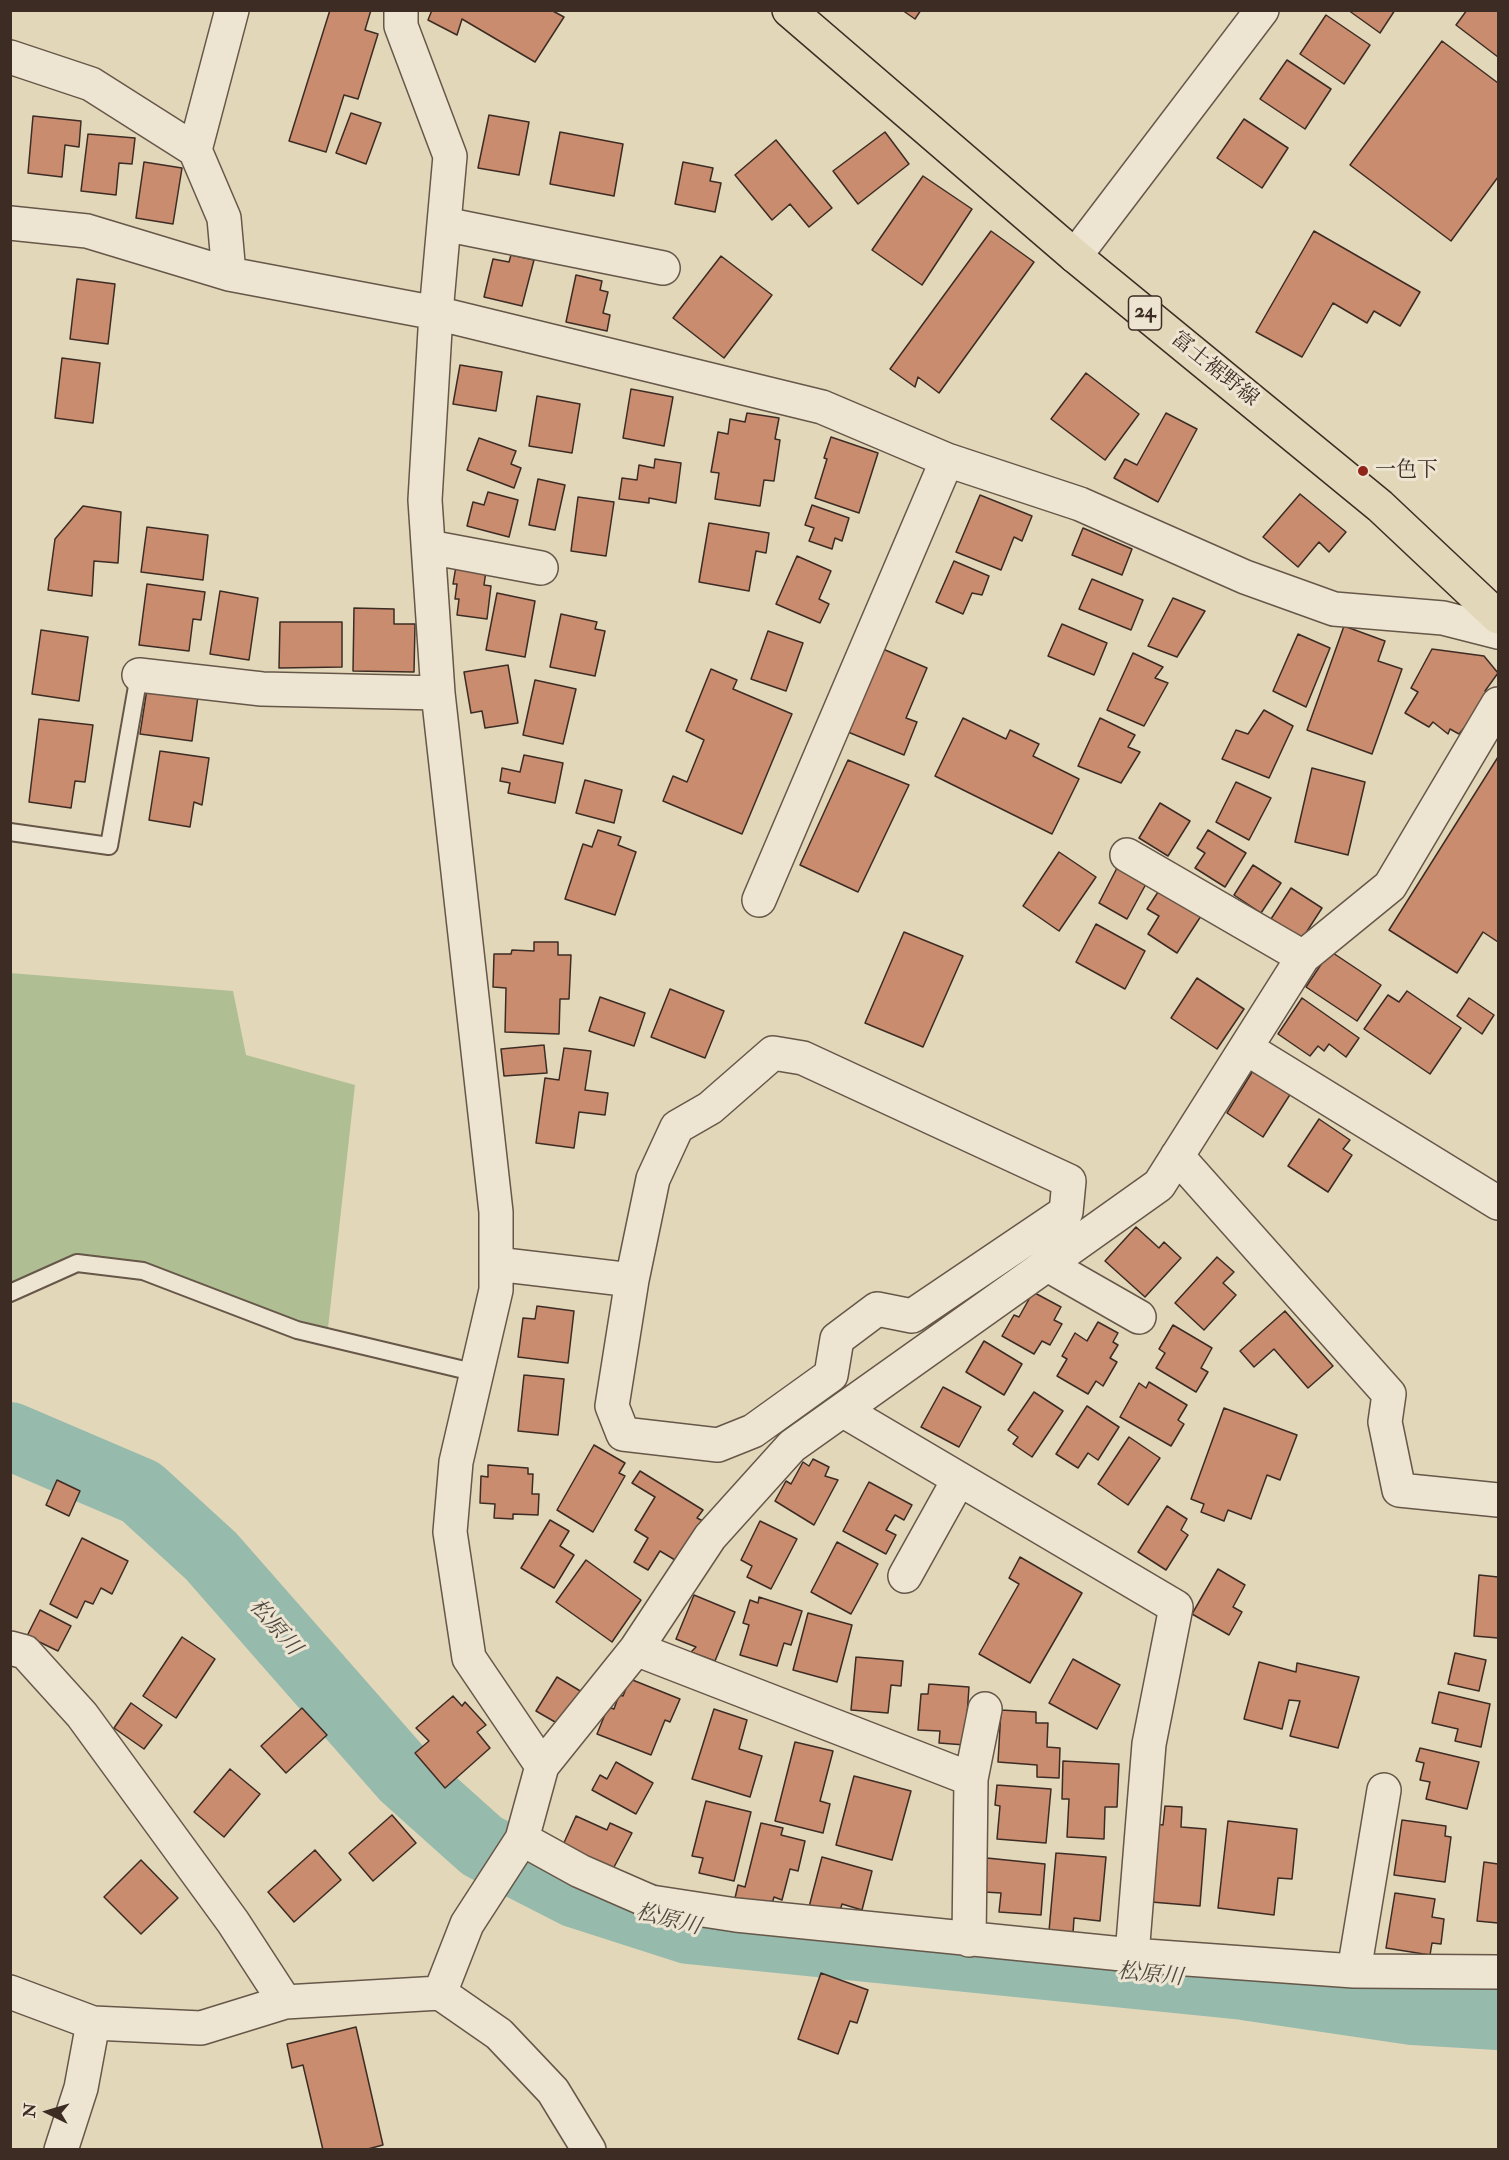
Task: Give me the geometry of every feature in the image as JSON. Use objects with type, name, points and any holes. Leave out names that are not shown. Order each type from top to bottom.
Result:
[{"type":"main road","name":"富士裾野線","points":[[789,10],[1075,256],[1380,506],[1498,617]]},
{"type":"street","points":[[195,150],[232,10]]},
{"type":"street","points":[[401,10],[401,26],[450,156],[436,313],[425,500],[438,693],[496,1212],[496,1290],[456,1462],[450,1532],[469,1658],[542,1766]]},
{"type":"street","points":[[1075,256],[1262,10]]},
{"type":"street","points":[[10,57],[91,84],[195,150],[224,218],[229,274]]},
{"type":"street","points":[[10,223],[87,231],[229,274],[436,313],[822,407],[947,460],[1080,504],[1245,577],[1334,609],[1443,618],[1498,632]]},
{"type":"street","points":[[444,224],[663,268]]},
{"type":"street","points":[[759,900],[947,460]]},
{"type":"street","points":[[429,548],[541,568]]},
{"type":"street","points":[[139,675],[262,689],[438,693]]},
{"type":"street","points":[[440,1992],[467,1924],[521,1840],[542,1766],[636,1649],[710,1537],[792,1446],[1159,1185],[1303,957],[1390,886],[1498,704]]},
{"type":"street","points":[[1127,855],[1303,957]]},
{"type":"street","points":[[1246,1048],[1498,1203]]},
{"type":"street","points":[[773,1053],[803,1058],[1069,1181],[1066,1212],[912,1316],[877,1309],[837,1339],[831,1375],[753,1431],[718,1445],[623,1434],[612,1406],[632,1280],[653,1179],[677,1127],[710,1108],[773,1053]]},
{"type":"street","points":[[1178,1156],[1389,1394],[1385,1422],[1400,1490],[1498,1500]]},
{"type":"street","points":[[496,1264],[632,1280]]},
{"type":"street","points":[[1048,1265],[1139,1317]]},
{"type":"street","points":[[844,1410],[1176,1607],[1149,1744],[1132,1954]]},
{"type":"street","points":[[905,1576],[959,1479]]},
{"type":"street","points":[[10,1648],[25,1653],[82,1715],[234,1922],[285,2002]]},
{"type":"street","points":[[636,1649],[971,1779]]},
{"type":"street","points":[[969,1940],[971,1779],[985,1710]]},
{"type":"street","points":[[1354,1971],[1384,1790]]},
{"type":"street","points":[[521,1840],[651,1902],[736,1915],[969,1940],[1354,1971],[1498,1972]]},
{"type":"street","points":[[10,1992],[93,2023],[201,2028],[285,2002],[440,1992],[499,2034],[553,2091],[589,2150]]},
{"type":"street","points":[[61,2150],[81,2088],[93,2023]]},
{"type":"lane","points":[[10,832],[109,846],[139,675]]},
{"type":"lane","points":[[10,1293],[77,1263],[143,1271],[297,1330],[477,1373]]},
{"type":"green space","points":[[10,973],[233,991],[246,1055],[355,1085],[328,1328],[89,1264],[11,1285]]},
{"type":"building","points":[[330,10],[371,10],[365,30],[378,34],[358,99],[344,95],[326,152],[289,141]]},
{"type":"building","points":[[432,10],[551,10],[564,17],[535,62],[462,19],[457,35],[428,20]]},
{"type":"building","points":[[902,10],[921,10],[915,19]]},
{"type":"building","points":[[1348,10],[1395,10],[1380,33]]},
{"type":"building","points":[[1467,10],[1498,10],[1498,57],[1456,25]]},
{"type":"building","points":[[1326,15],[1370,45],[1344,84],[1300,54]]},
{"type":"building","points":[[1442,41],[1498,83],[1498,177],[1451,241],[1350,165]]},
{"type":"building","points":[[1287,60],[1331,89],[1305,129],[1260,99]]},
{"type":"building","points":[[351,113],[381,123],[366,164],[336,153]]},
{"type":"building","points":[[489,115],[529,122],[519,175],[478,168]]},
{"type":"building","points":[[33,116],[81,121],[79,147],[65,145],[62,177],[28,173]]},
{"type":"building","points":[[1244,119],[1288,148],[1262,188],[1217,158]]},
{"type":"building","points":[[560,132],[623,144],[614,196],[550,184]]},
{"type":"building","points":[[885,132],[909,164],[858,204],[833,171]]},
{"type":"building","points":[[88,134],[135,138],[132,164],[119,163],[116,195],[81,191]]},
{"type":"building","points":[[776,140],[832,208],[809,227],[790,204],[772,220],[735,175]]},
{"type":"building","points":[[144,162],[182,168],[173,224],[136,218]]},
{"type":"building","points":[[683,162],[713,168],[710,181],[721,183],[715,212],[675,204]]},
{"type":"building","points":[[923,176],[972,209],[922,285],[872,250]]},
{"type":"building","points":[[991,231],[1034,262],[939,393],[918,377],[915,387],[890,369]]},
{"type":"building","points":[[1314,231],[1420,292],[1400,326],[1374,311],[1367,323],[1333,303],[1302,357],[1256,332]]},
{"type":"building","points":[[511,255],[534,260],[522,306],[484,297],[493,259],[509,262]]},
{"type":"building","points":[[721,256],[772,295],[724,358],[673,318]]},
{"type":"building","points":[[576,275],[602,281],[600,290],[608,292],[603,313],[610,315],[607,331],[566,322]]},
{"type":"building","points":[[77,279],[115,284],[108,344],[70,339]]},
{"type":"building","points":[[62,358],[100,363],[93,423],[55,418]]},
{"type":"building","points":[[460,365],[502,372],[496,411],[453,404]]},
{"type":"building","points":[[1086,373],[1139,414],[1105,460],[1051,419]]},
{"type":"building","points":[[631,389],[673,397],[664,446],[623,438]]},
{"type":"building","points":[[537,396],[580,404],[572,453],[529,446]]},
{"type":"building","points":[[747,413],[779,418],[775,439],[780,440],[774,481],[764,480],[760,506],[715,499],[719,473],[711,472],[718,432],[728,434],[730,419],[745,422]]},
{"type":"building","points":[[1166,413],[1197,429],[1158,502],[1114,478],[1125,459],[1137,465]]},
{"type":"building","points":[[831,437],[878,453],[859,513],[815,498]]},
{"type":"building","points":[[479,438],[516,451],[511,464],[521,468],[514,488],[467,470]]},
{"type":"building","points":[[655,459],[681,463],[676,503],[649,498],[649,503],[619,499],[622,478],[637,480],[639,465],[654,468]]},
{"type":"building","points":[[538,479],[565,485],[555,530],[529,525]]},
{"type":"building","points":[[488,492],[518,500],[509,537],[467,526],[473,502],[484,505]]},
{"type":"building","points":[[1300,494],[1346,532],[1329,552],[1319,542],[1298,567],[1263,537]]},
{"type":"building","points":[[980,495],[1032,516],[1022,541],[1014,537],[1001,570],[956,552]]},
{"type":"building","points":[[578,497],[614,502],[606,556],[571,551]]},
{"type":"building","points":[[812,505],[849,518],[842,541],[835,538],[832,549],[809,541],[814,528],[805,525]]},
{"type":"building","points":[[83,506],[121,512],[118,563],[94,561],[92,596],[48,590],[55,539]]},
{"type":"building","points":[[709,523],[769,533],[766,553],[756,551],[749,591],[699,582]]},
{"type":"building","points":[[147,527],[208,535],[203,580],[141,572]]},
{"type":"building","points":[[1083,528],[1132,549],[1122,575],[1072,555]]},
{"type":"building","points":[[797,556],[831,571],[819,599],[829,604],[820,623],[776,604]]},
{"type":"building","points":[[954,561],[989,576],[982,595],[972,593],[963,614],[936,602]]},
{"type":"building","points":[[456,566],[486,571],[484,585],[491,586],[487,619],[457,615],[459,599],[455,599],[457,584],[453,584]]},
{"type":"building","points":[[1092,579],[1143,600],[1131,630],[1079,609]]},
{"type":"building","points":[[147,584],[205,592],[201,620],[193,619],[189,651],[139,645]]},
{"type":"building","points":[[220,591],[258,598],[249,660],[210,654]]},
{"type":"building","points":[[497,593],[535,601],[525,657],[486,650]]},
{"type":"building","points":[[1173,598],[1205,611],[1177,657],[1148,646]]},
{"type":"building","points":[[354,608],[394,609],[394,624],[415,624],[414,672],[353,671]]},
{"type":"building","points":[[561,614],[597,622],[595,629],[605,631],[595,676],[550,667]]},
{"type":"building","points":[[280,622],[342,622],[342,667],[279,668]]},
{"type":"building","points":[[1062,624],[1107,643],[1094,675],[1048,656]]},
{"type":"building","points":[[1344,626],[1385,641],[1378,661],[1402,669],[1372,754],[1307,730]]},
{"type":"building","points":[[41,630],[88,637],[79,701],[32,694]]},
{"type":"building","points":[[768,631],[803,643],[786,691],[751,679]]},
{"type":"building","points":[[1298,634],[1330,648],[1306,707],[1273,691]]},
{"type":"building","points":[[883,649],[927,668],[906,718],[917,722],[904,755],[848,732]]},
{"type":"building","points":[[1432,649],[1484,656],[1498,673],[1485,691],[1490,696],[1459,734],[1450,729],[1448,734],[1433,722],[1429,727],[1405,713],[1418,692],[1411,688]]},
{"type":"building","points":[[1133,653],[1163,667],[1155,678],[1168,683],[1144,726],[1107,710]]},
{"type":"building","points":[[508,665],[518,723],[485,728],[482,711],[471,713],[464,672]]},
{"type":"building","points":[[711,669],[737,680],[733,689],[792,714],[742,834],[663,801],[673,776],[687,782],[704,740],[686,731]]},
{"type":"building","points":[[535,680],[576,689],[563,744],[523,735]]},
{"type":"building","points":[[147,689],[198,696],[192,741],[140,734]]},
{"type":"building","points":[[1264,710],[1293,726],[1269,778],[1222,759],[1236,730],[1248,734]]},
{"type":"building","points":[[963,718],[1006,739],[1010,730],[1039,744],[1033,756],[1079,779],[1052,834],[935,776]]},
{"type":"building","points":[[1100,718],[1135,735],[1128,747],[1140,752],[1121,783],[1078,766]]},
{"type":"building","points":[[39,719],[93,725],[85,782],[75,781],[71,808],[29,802]]},
{"type":"building","points":[[160,751],[209,758],[202,805],[194,802],[190,827],[149,820]]},
{"type":"building","points":[[524,755],[563,763],[555,803],[508,793],[510,783],[500,781],[502,768],[520,772]]},
{"type":"building","points":[[1498,757],[1498,942],[1483,932],[1457,973],[1389,930]]},
{"type":"building","points":[[848,760],[909,785],[858,892],[800,865]]},
{"type":"building","points":[[1312,768],[1365,782],[1348,855],[1295,842]]},
{"type":"building","points":[[585,780],[622,790],[614,823],[576,813]]},
{"type":"building","points":[[1236,782],[1271,798],[1249,840],[1216,822]]},
{"type":"building","points":[[1160,803],[1190,821],[1168,856],[1139,838]]},
{"type":"building","points":[[598,830],[621,837],[618,845],[636,852],[615,915],[565,899],[583,844],[592,847]]},
{"type":"building","points":[[1208,830],[1246,853],[1225,887],[1195,868],[1205,853],[1197,848]]},
{"type":"building","points":[[1059,852],[1096,877],[1059,931],[1023,906]]},
{"type":"building","points":[[1253,865],[1281,883],[1261,913],[1234,895]]},
{"type":"building","points":[[1117,868],[1146,884],[1127,919],[1099,903]]},
{"type":"building","points":[[1291,888],[1322,908],[1302,939],[1271,919]]},
{"type":"building","points":[[1160,889],[1201,916],[1177,953],[1148,934],[1159,916],[1147,909]]},
{"type":"building","points":[[1096,924],[1145,951],[1125,989],[1076,962]]},
{"type":"building","points":[[904,932],[963,956],[923,1047],[865,1023]]},
{"type":"building","points":[[534,942],[558,942],[558,955],[571,955],[569,999],[560,999],[559,1034],[505,1032],[506,988],[493,987],[494,954],[511,954],[512,950],[534,951]]},
{"type":"building","points":[[1330,951],[1381,985],[1357,1021],[1306,987]]},
{"type":"building","points":[[1197,978],[1244,1009],[1217,1049],[1171,1018]]},
{"type":"building","points":[[670,989],[724,1011],[705,1058],[651,1037]]},
{"type":"building","points":[[1407,991],[1461,1028],[1430,1074],[1364,1029],[1388,995],[1399,1002]]},
{"type":"building","points":[[600,997],[645,1013],[634,1046],[589,1031]]},
{"type":"building","points":[[1302,998],[1359,1038],[1346,1057],[1329,1044],[1324,1051],[1318,1046],[1310,1056],[1278,1034]]},
{"type":"building","points":[[1469,998],[1494,1015],[1482,1034],[1457,1016]]},
{"type":"building","points":[[544,1045],[547,1073],[504,1076],[501,1049]]},
{"type":"building","points":[[564,1048],[591,1051],[585,1090],[608,1093],[605,1115],[579,1112],[574,1148],[536,1143],[545,1078],[559,1080]]},
{"type":"building","points":[[1254,1069],[1291,1093],[1263,1137],[1227,1113]]},
{"type":"building","points":[[1319,1119],[1350,1140],[1343,1149],[1352,1155],[1328,1192],[1288,1166]]},
{"type":"building","points":[[1136,1227],[1159,1248],[1164,1242],[1181,1258],[1145,1297],[1105,1261]]},
{"type":"building","points":[[1217,1257],[1234,1272],[1223,1283],[1236,1295],[1204,1330],[1175,1303]]},
{"type":"building","points":[[1033,1292],[1061,1307],[1054,1320],[1062,1324],[1050,1345],[1042,1341],[1034,1354],[1002,1336],[1014,1315],[1019,1317]]},
{"type":"building","points":[[537,1306],[574,1311],[568,1363],[518,1357],[523,1318],[535,1319]]},
{"type":"building","points":[[1285,1311],[1333,1366],[1308,1388],[1274,1349],[1254,1367],[1240,1351]]},
{"type":"building","points":[[1098,1322],[1118,1333],[1113,1342],[1118,1345],[1110,1358],[1117,1362],[1103,1386],[1096,1381],[1088,1394],[1057,1376],[1067,1359],[1062,1356],[1075,1333],[1087,1341]]},
{"type":"building","points":[[1173,1325],[1212,1348],[1201,1368],[1208,1372],[1196,1392],[1156,1368],[1165,1353],[1159,1349]]},
{"type":"building","points":[[984,1341],[1022,1364],[1004,1395],[966,1372]]},
{"type":"building","points":[[524,1375],[564,1379],[558,1435],[518,1431]]},
{"type":"building","points":[[1149,1382],[1187,1405],[1178,1420],[1184,1424],[1171,1446],[1120,1417],[1139,1383],[1146,1388]]},
{"type":"building","points":[[943,1387],[981,1407],[959,1447],[921,1427]]},
{"type":"building","points":[[1034,1392],[1063,1411],[1032,1457],[1013,1444],[1018,1437],[1008,1430]]},
{"type":"building","points":[[1087,1406],[1119,1427],[1098,1460],[1088,1453],[1078,1468],[1056,1454]]},
{"type":"building","points":[[1224,1408],[1297,1435],[1280,1480],[1267,1475],[1251,1519],[1228,1510],[1224,1521],[1201,1512],[1204,1504],[1191,1499]]},
{"type":"building","points":[[1129,1437],[1160,1458],[1128,1505],[1098,1484]]},
{"type":"building","points":[[594,1445],[625,1463],[619,1473],[625,1476],[593,1532],[557,1510]]},
{"type":"building","points":[[813,1459],[829,1467],[825,1476],[838,1480],[814,1525],[775,1501],[786,1481],[791,1484],[803,1462],[809,1466]]},
{"type":"building","points":[[488,1465],[528,1468],[528,1474],[533,1474],[532,1494],[539,1494],[538,1515],[513,1514],[513,1519],[494,1518],[495,1504],[480,1503],[481,1476],[488,1477]]},
{"type":"building","points":[[640,1471],[703,1510],[697,1518],[705,1522],[680,1563],[660,1551],[648,1570],[634,1562],[648,1538],[635,1530],[655,1497],[632,1483]]},
{"type":"building","points":[[57,1480],[80,1491],[69,1516],[46,1505]]},
{"type":"building","points":[[869,1482],[912,1505],[904,1520],[895,1515],[886,1530],[896,1535],[886,1554],[843,1531]]},
{"type":"building","points":[[1167,1506],[1187,1519],[1181,1530],[1188,1535],[1166,1570],[1138,1552]]},
{"type":"building","points":[[550,1520],[569,1531],[560,1546],[574,1555],[554,1588],[521,1568]]},
{"type":"building","points":[[760,1521],[797,1539],[771,1589],[747,1577],[752,1566],[741,1560]]},
{"type":"building","points":[[82,1538],[128,1561],[112,1594],[101,1588],[93,1604],[85,1601],[77,1618],[50,1604]]},
{"type":"building","points":[[837,1542],[878,1564],[851,1614],[811,1592]]},
{"type":"building","points":[[1020,1557],[1082,1593],[1030,1683],[979,1654],[1019,1584],[1009,1578]]},
{"type":"building","points":[[586,1560],[641,1600],[612,1642],[556,1602]]},
{"type":"building","points":[[1218,1569],[1245,1585],[1233,1607],[1242,1612],[1229,1635],[1192,1614]]},
{"type":"building","points":[[1479,1575],[1498,1577],[1498,1638],[1474,1636]]},
{"type":"building","points":[[694,1595],[735,1612],[715,1661],[691,1652],[696,1647],[676,1639]]},
{"type":"building","points":[[759,1597],[802,1611],[791,1645],[784,1643],[777,1666],[740,1655],[749,1625],[743,1623],[750,1600],[758,1603]]},
{"type":"building","points":[[40,1610],[71,1626],[58,1651],[27,1636]]},
{"type":"building","points":[[808,1613],[852,1625],[837,1682],[793,1670]]},
{"type":"building","points":[[182,1637],[215,1659],[176,1718],[143,1696]]},
{"type":"building","points":[[1455,1653],[1486,1660],[1479,1691],[1448,1684]]},
{"type":"building","points":[[856,1657],[903,1661],[901,1686],[891,1685],[888,1713],[851,1710]]},
{"type":"building","points":[[1073,1659],[1120,1685],[1097,1729],[1049,1703]]},
{"type":"building","points":[[1259,1662],[1296,1672],[1297,1663],[1359,1677],[1338,1748],[1290,1736],[1300,1701],[1289,1700],[1282,1729],[1244,1719]]},
{"type":"building","points":[[557,1677],[582,1692],[562,1726],[536,1711]]},
{"type":"building","points":[[630,1679],[680,1699],[670,1722],[665,1720],[651,1755],[597,1734],[608,1707],[614,1709],[619,1695],[623,1696]]},
{"type":"building","points":[[929,1684],[969,1687],[965,1745],[939,1743],[940,1731],[918,1730],[921,1694],[928,1694]]},
{"type":"building","points":[[1439,1692],[1490,1704],[1481,1747],[1455,1741],[1458,1729],[1432,1723]]},
{"type":"building","points":[[453,1696],[462,1706],[465,1702],[486,1725],[477,1732],[490,1748],[445,1788],[415,1753],[429,1741],[416,1728]]},
{"type":"building","points":[[131,1703],[162,1725],[144,1749],[114,1728]]},
{"type":"building","points":[[302,1708],[327,1735],[286,1773],[261,1746]]},
{"type":"building","points":[[714,1709],[747,1720],[739,1749],[762,1756],[750,1797],[692,1779]]},
{"type":"building","points":[[1001,1710],[1036,1712],[1036,1723],[1048,1723],[1047,1747],[1060,1748],[1059,1778],[1037,1777],[1037,1765],[998,1762]]},
{"type":"building","points":[[795,1742],[833,1751],[820,1801],[830,1804],[823,1833],[775,1821]]},
{"type":"building","points":[[1420,1748],[1479,1762],[1467,1809],[1426,1799],[1430,1782],[1420,1780],[1424,1763],[1416,1761]]},
{"type":"building","points":[[1063,1761],[1119,1764],[1117,1807],[1105,1807],[1104,1839],[1067,1837],[1069,1799],[1062,1799]]},
{"type":"building","points":[[616,1762],[653,1783],[636,1814],[592,1790],[600,1775],[607,1779]]},
{"type":"building","points":[[230,1769],[260,1794],[224,1837],[194,1812]]},
{"type":"building","points":[[854,1776],[911,1791],[892,1860],[836,1845]]},
{"type":"building","points":[[997,1785],[1051,1789],[1046,1843],[997,1839],[1000,1806],[995,1805]]},
{"type":"building","points":[[706,1801],[751,1812],[734,1881],[699,1873],[703,1858],[692,1856]]},
{"type":"building","points":[[1165,1806],[1182,1807],[1181,1827],[1206,1829],[1200,1906],[1151,1902],[1157,1824],[1163,1825]]},
{"type":"building","points":[[392,1815],[416,1843],[373,1881],[349,1853]]},
{"type":"building","points":[[576,1816],[607,1830],[610,1823],[632,1833],[613,1869],[563,1845]]},
{"type":"building","points":[[1402,1820],[1446,1826],[1445,1836],[1451,1837],[1445,1882],[1394,1875]]},
{"type":"building","points":[[1228,1821],[1297,1829],[1292,1879],[1278,1878],[1274,1915],[1218,1908]]},
{"type":"building","points":[[761,1823],[783,1828],[781,1835],[805,1841],[798,1871],[790,1869],[782,1900],[774,1897],[771,1907],[735,1898],[738,1885],[745,1887]]},
{"type":"building","points":[[315,1850],[341,1880],[294,1922],[268,1892]]},
{"type":"building","points":[[1056,1853],[1106,1857],[1100,1921],[1074,1918],[1073,1933],[1049,1931]]},
{"type":"building","points":[[822,1857],[872,1871],[862,1910],[842,1904],[839,1914],[809,1907]]},
{"type":"building","points":[[987,1858],[1045,1864],[1041,1915],[999,1912],[1001,1893],[984,1892]]},
{"type":"building","points":[[141,1860],[178,1898],[141,1934],[104,1897]]},
{"type":"building","points":[[1484,1862],[1498,1864],[1498,1923],[1477,1921]]},
{"type":"building","points":[[1395,1893],[1435,1899],[1432,1917],[1444,1919],[1441,1944],[1432,1943],[1430,1955],[1386,1948]]},
{"type":"building","points":[[821,1973],[868,1990],[857,2023],[850,2021],[838,2054],[798,2039]]},
{"type":"building","points":[[356,2027],[383,2145],[364,2150],[323,2150],[303,2065],[292,2068],[287,2044]]},
{"type":"waterway","name":"松原川","points":[[10,1436],[141,1492],[211,1556],[405,1777],[482,1846],[576,1894],[688,1930],[1244,1986],[1413,2011],[1498,2016]]},
{"type":"place","name":"一色下","points":[[1363,471]]}]
